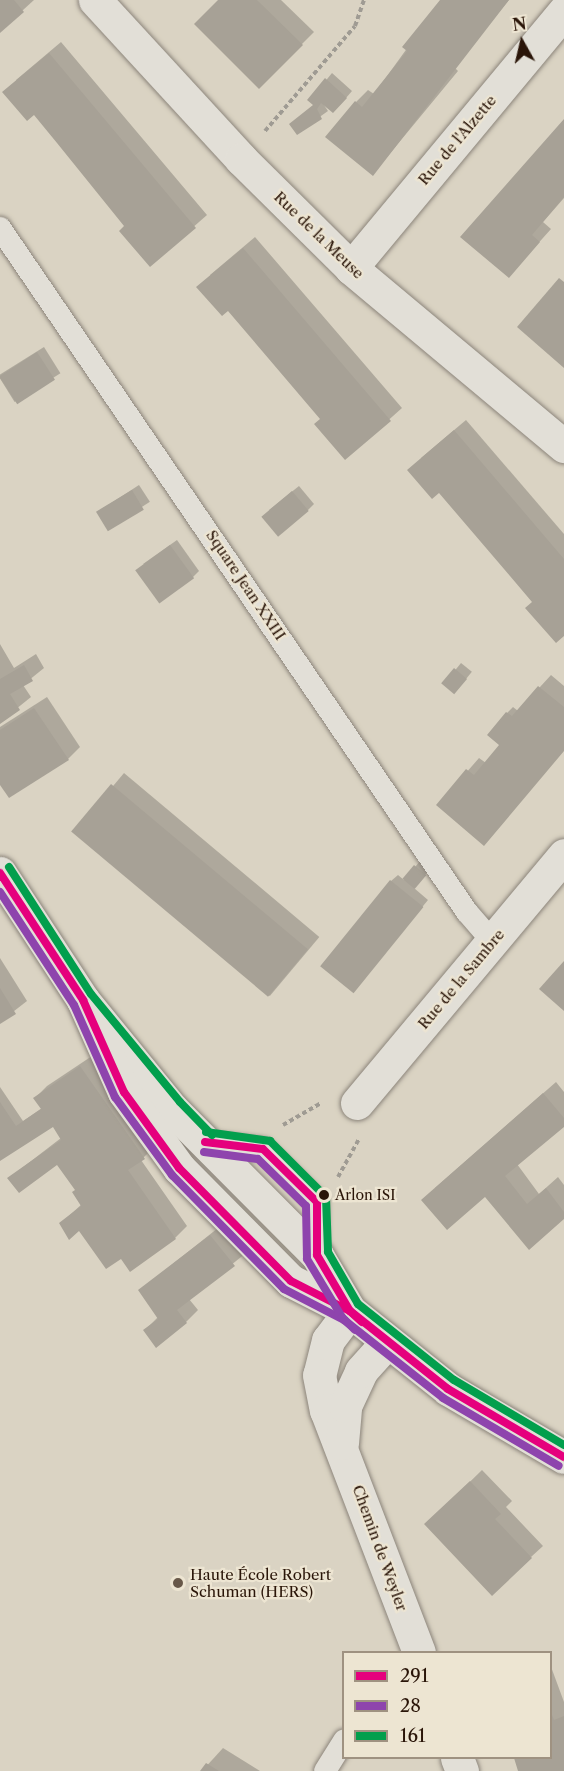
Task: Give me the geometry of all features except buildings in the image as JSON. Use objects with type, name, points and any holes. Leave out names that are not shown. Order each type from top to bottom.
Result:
[{"type":"street","name":"Rue de la Meuse","points":[[95,0],[241,159],[351,268],[564,446]]},
{"type":"street","name":"Rue de l'Alzette","points":[[351,268],[564,12]]},
{"type":"street","name":"Rue de la Sambre","points":[[357,1103],[564,855]]},
{"type":"street","points":[[0,873],[83,1000],[172,1109],[317,1255],[350,1311]]},
{"type":"street","points":[[83,1000],[124,1092],[178,1168],[291,1281],[350,1311],[386,1343],[448,1389],[564,1457]]},
{"type":"street","name":"Chemin de Weyler","points":[[350,1311],[328,1340],[319,1375],[326,1410],[342,1443],[418,1651]]},
{"type":"street","name":"Chemin de Weyler","points":[[342,1443],[345,1406],[361,1371],[386,1343]]},
{"type":"lane","name":"Square Jean XXIII","points":[[0,228],[467,912],[492,941]]},
{"type":"lane","points":[[325,1771],[342,1744]]},
{"type":"path","points":[[241,159],[355,26],[364,0]]},
{"type":"path","points":[[276,1129],[343,1091],[357,1103]]},
{"type":"transit line","name":"161","points":[[9,867],[91,994],[180,1102],[212,1135]]},
{"type":"transit line","name":"291","points":[[0,873],[83,1000],[124,1092],[179,1168],[291,1281],[350,1311],[448,1389],[564,1457]]},
{"type":"transit line","name":"28","points":[[0,892],[74,1005],[115,1097],[172,1175],[284,1289],[344,1320],[443,1398],[559,1466]]},
{"type":"transit line","name":"161","points":[[206,1132],[270,1141],[326,1197],[328,1252],[358,1304],[454,1380],[564,1445]]},
{"type":"transit line","name":"291","points":[[205,1142],[263,1149],[317,1202],[317,1255],[350,1311],[362,1322]]},
{"type":"transit line","name":"28","points":[[204,1152],[258,1159],[306,1206],[307,1259],[342,1317],[355,1330]]},
{"type":"place","name":"Arlon ISI","points":[[324,1195]]},
{"type":"place","name":"Haute École Robert Schuman (HERS)","points":[[178,1583]]}]
